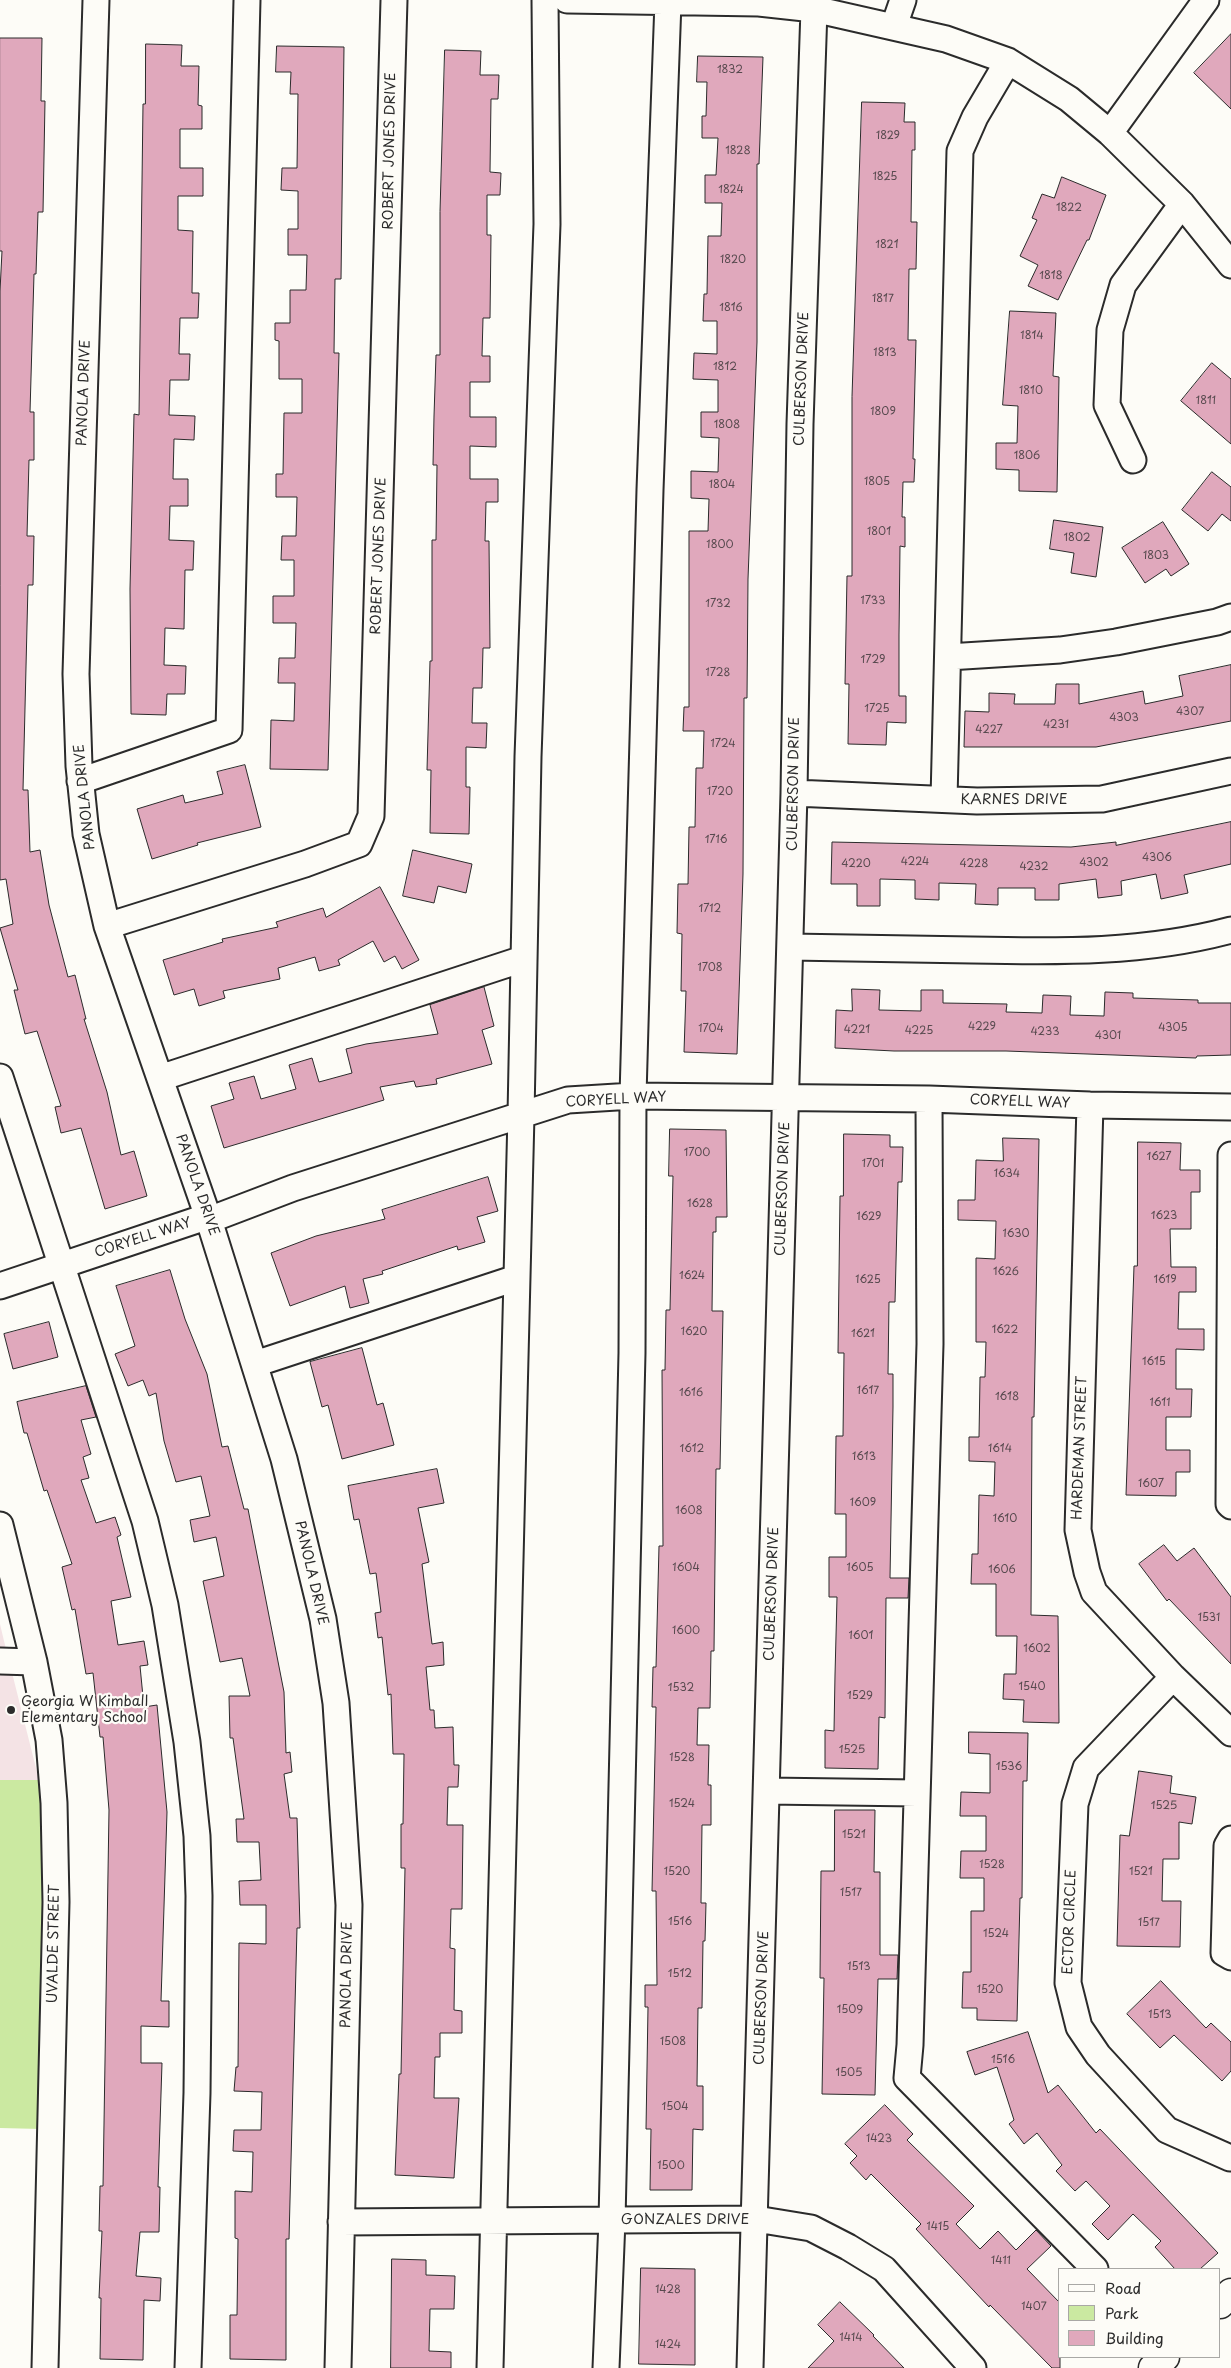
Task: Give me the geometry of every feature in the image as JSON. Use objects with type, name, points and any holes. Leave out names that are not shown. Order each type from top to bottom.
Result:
[{"type":"main road","points":[[1221,2303],[1231,2294]]},
{"type":"main road","points":[[1153,2368],[1164,2358]]},
{"type":"street","name":"PANOLA DRIVE","points":[[96,0],[76,674],[80,781],[86,834],[107,926],[209,1220],[255,1364],[284,1459],[323,1619],[336,1703],[349,1906],[338,2368]]},
{"type":"street","points":[[80,781],[229,730],[247,0]]},
{"type":"street","name":"ROBERT JONES DRIVE","points":[[107,926],[305,864],[359,844],[371,816],[394,0]]},
{"type":"street","points":[[490,2368],[528,757],[547,224],[545,0]]},
{"type":"street","points":[[567,0],[734,2],[814,9],[946,39],[1008,61],[1069,99],[1110,133],[1182,204],[1231,265]]},
{"type":"street","points":[[894,26],[903,0]]},
{"type":"street","points":[[1110,133],[1206,0]]},
{"type":"street","points":[[606,2368],[612,2220],[632,1353],[633,1096],[650,500],[668,2]]},
{"type":"street","name":"CULBERSON DRIVE","points":[[750,2368],[756,2219],[794,793],[800,424],[814,9]]},
{"type":"street","points":[[944,799],[960,151],[975,118],[1008,61]]},
{"type":"street","points":[[1132,460],[1107,405],[1110,330],[1123,286],[1182,204]]},
{"type":"street","points":[[948,657],[1060,650],[1116,642],[1217,622],[1231,617]]},
{"type":"street","name":"KARNES DRIVE","points":[[794,793],[944,799],[1102,799],[1231,771]]},
{"type":"street","points":[[790,947],[1074,952],[1144,946],[1204,937],[1231,930]]},
{"type":"street","points":[[160,1078],[523,959]]},
{"type":"street","points":[[0,1076],[147,1530],[166,1615],[186,1742],[198,1836],[197,2093],[188,2368]]},
{"type":"street","name":"CORYELL WAY","points":[[0,1286],[202,1218],[209,1220],[293,1188],[568,1100],[633,1096],[929,1099],[1090,1105],[1231,1107]]},
{"type":"street","points":[[929,1099],[930,1344],[910,2045],[907,2078],[1093,2268]]},
{"type":"street","name":"HARDEMAN STREET","points":[[1090,1105],[1078,1530],[1086,1572],[1094,1592],[1174,1677],[1231,1733]]},
{"type":"street","points":[[1231,1155],[1231,1506]]},
{"type":"street","points":[[255,1364],[516,1278]]},
{"type":"street","name":"UVALDE STREET","points":[[0,1526],[34,1662],[49,1740],[54,1804],[56,1902],[45,2368]]},
{"type":"street","points":[[0,1661],[34,1662]]},
{"type":"street","name":"ECTOR CIRCLE","points":[[1174,1677],[1086,1768],[1075,1804],[1068,1983],[1079,2027],[1098,2055],[1167,2130],[1230,2158]]},
{"type":"street","points":[[767,1791],[917,1793]]},
{"type":"street","points":[[1231,1839],[1227,1846],[1224,1953],[1231,1957]]},
{"type":"street","name":"GONZALES DRIVE","points":[[341,2222],[756,2219],[811,2228],[848,2247],[884,2269],[973,2368]]},
{"type":"shaded area","name":"Georgia W Kimball Elementary School","points":[[0,1624],[4,1641],[39,1780],[0,1780]]},
{"type":"green space","points":[[0,1780],[39,1780],[44,1888],[41,2129],[0,2128]]},
{"type":"building","points":[[1231,34],[1231,109],[1194,73]]},
{"type":"building","points":[[0,38],[42,38],[41,101],[45,101],[43,212],[38,212],[36,274],[34,274],[30,412],[34,412],[34,460],[29,460],[27,536],[34,536],[33,585],[28,585],[23,790],[28,790],[30,852],[40,850],[49,905],[68,977],[75,975],[86,1019],[84,1019],[107,1092],[121,1155],[134,1151],[147,1196],[105,1209],[81,1128],[61,1133],[55,1107],[61,1106],[37,1031],[25,1034],[14,990],[18,990],[0,928],[13,924],[6,879],[0,880],[0,291],[2,251],[0,251]]},
{"type":"building","points":[[146,44],[182,45],[181,66],[199,66],[198,105],[202,106],[202,129],[180,129],[180,168],[203,168],[203,196],[178,196],[178,230],[193,231],[192,293],[199,293],[198,318],[180,318],[179,354],[190,354],[189,380],[170,380],[169,415],[195,416],[194,440],[174,439],[173,479],[188,479],[188,506],[170,506],[169,540],[194,541],[193,570],[185,570],[184,629],[165,628],[164,665],[186,666],[185,694],[167,694],[166,715],[131,714],[130,589],[134,414],[139,415],[143,104],[145,104]]},
{"type":"building","points":[[277,46],[344,47],[341,279],[335,279],[334,353],[339,353],[328,770],[270,769],[271,720],[294,721],[295,683],[278,683],[279,658],[295,658],[296,623],[273,623],[273,596],[294,596],[294,560],[281,560],[282,536],[296,536],[297,497],[276,497],[276,474],[283,474],[284,413],[302,413],[302,379],[279,379],[279,341],[275,340],[275,323],[290,323],[290,290],[306,290],[307,255],[288,255],[288,229],[298,229],[298,191],[281,190],[282,168],[297,168],[298,94],[290,94],[291,72],[276,72]]},
{"type":"building","points":[[445,50],[481,51],[480,75],[499,75],[498,99],[491,99],[490,172],[501,173],[500,195],[487,195],[487,235],[491,235],[490,318],[483,318],[482,356],[490,356],[490,382],[470,382],[470,417],[496,417],[496,447],[470,446],[470,479],[498,479],[498,502],[486,502],[485,541],[489,541],[490,648],[483,648],[482,688],[473,688],[472,723],[487,723],[486,748],[466,747],[466,787],[470,787],[469,834],[430,833],[431,770],[427,770],[430,661],[432,661],[432,540],[436,540],[437,465],[433,465],[436,355],[440,355],[440,212]]},
{"type":"building","points":[[698,56],[763,57],[759,164],[757,164],[757,342],[748,579],[747,698],[744,698],[743,874],[737,1054],[684,1052],[686,991],[681,991],[682,934],[677,933],[678,884],[688,884],[689,827],[695,827],[696,768],[703,768],[704,731],[683,731],[684,707],[689,707],[689,531],[708,531],[709,499],[691,498],[691,471],[718,472],[719,438],[701,437],[701,412],[718,412],[718,380],[693,379],[694,353],[717,354],[717,321],[703,321],[704,294],[707,294],[708,236],[721,236],[722,203],[705,203],[705,175],[716,175],[718,138],[702,138],[702,116],[706,116],[707,82],[697,82]]},
{"type":"building","points":[[862,102],[905,103],[904,122],[915,122],[915,150],[912,150],[911,222],[917,222],[916,269],[909,269],[908,340],[916,340],[913,459],[915,459],[914,482],[903,482],[902,517],[905,517],[905,547],[900,546],[899,696],[906,696],[906,723],[887,722],[886,745],[848,744],[849,684],[845,684],[847,576],[852,576],[852,397]]},
{"type":"building","points":[[1062,177],[1106,195],[1089,240],[1087,240],[1058,300],[1028,286],[1038,265],[1020,256],[1037,220],[1032,218],[1042,194],[1054,198]]},
{"type":"building","points":[[1010,311],[1056,313],[1053,376],[1059,377],[1057,492],[1019,491],[1019,470],[996,469],[996,443],[1017,443],[1018,406],[1003,405]]},
{"type":"building","points":[[1212,363],[1231,379],[1231,444],[1181,401]]},
{"type":"building","points":[[1212,472],[1231,487],[1231,521],[1222,514],[1208,531],[1182,510]]},
{"type":"building","points":[[1054,520],[1103,527],[1096,577],[1071,573],[1074,553],[1050,549]]},
{"type":"building","points":[[1163,522],[1189,564],[1171,576],[1166,569],[1145,583],[1122,548]]},
{"type":"building","points":[[1231,665],[1231,721],[1096,747],[964,747],[965,711],[989,712],[989,693],[1015,694],[1014,704],[1055,704],[1056,684],[1079,684],[1079,704],[1143,691],[1145,704],[1183,696],[1179,676]]},
{"type":"building","points":[[245,765],[261,827],[197,843],[198,845],[152,859],[137,809],[183,795],[185,803],[223,794],[217,772]]},
{"type":"building","points":[[1231,822],[1231,864],[1184,875],[1188,893],[1161,899],[1156,874],[1121,881],[1122,895],[1098,898],[1096,879],[1059,884],[1059,900],[1035,900],[1035,888],[998,888],[998,905],[975,904],[976,884],[939,883],[939,900],[915,899],[915,880],[880,879],[880,906],[857,906],[857,884],[831,884],[832,842],[1071,847],[1116,842],[1116,845]]},
{"type":"building","points":[[413,850],[472,864],[466,893],[438,886],[434,903],[403,896]]},
{"type":"building","points":[[380,887],[419,960],[402,969],[395,956],[384,962],[373,941],[338,960],[340,965],[319,971],[315,957],[278,968],[280,979],[223,991],[225,998],[199,1006],[194,989],[174,995],[163,960],[223,942],[222,939],[278,927],[276,922],[323,908],[326,917]]},
{"type":"building","points":[[484,987],[494,1026],[482,1030],[492,1064],[436,1079],[437,1084],[416,1087],[414,1081],[380,1087],[384,1100],[224,1148],[211,1106],[234,1099],[229,1083],[254,1076],[261,1099],[296,1089],[289,1065],[312,1058],[319,1082],[352,1073],[346,1049],[366,1044],[438,1034],[430,1005]]},
{"type":"building","points":[[852,989],[880,990],[879,1010],[921,1011],[921,990],[943,990],[943,1003],[1007,1004],[1006,1012],[1042,1013],[1043,995],[1071,996],[1070,1015],[1104,1016],[1105,992],[1133,993],[1133,998],[1198,1000],[1198,1003],[1231,1003],[1231,1055],[1197,1056],[1196,1058],[1006,1051],[894,1051],[835,1048],[836,1010],[852,1011]]},
{"type":"building","points":[[670,1129],[726,1130],[727,1217],[716,1217],[716,1232],[713,1232],[712,1311],[723,1311],[720,1469],[716,1469],[714,1651],[711,1651],[710,1708],[698,1708],[697,1745],[709,1745],[708,1785],[711,1785],[711,1825],[702,1825],[701,1903],[706,1903],[705,1941],[703,1941],[702,2008],[698,2008],[697,2086],[703,2086],[703,2130],[693,2129],[692,2190],[650,2190],[651,2129],[646,2129],[648,2007],[645,2007],[645,1985],[657,1985],[656,1891],[652,1891],[656,1707],[652,1707],[653,1667],[656,1667],[659,1546],[663,1546],[662,1370],[665,1370],[666,1310],[670,1310],[673,1176],[669,1176]]},
{"type":"building","points":[[844,1134],[890,1135],[890,1147],[903,1147],[902,1182],[898,1182],[895,1302],[889,1302],[888,1374],[893,1374],[890,1578],[909,1578],[908,1598],[886,1598],[885,1718],[879,1717],[878,1769],[825,1768],[825,1730],[834,1731],[837,1597],[829,1597],[829,1557],[846,1557],[846,1514],[835,1514],[836,1436],[843,1436],[844,1353],[838,1353],[840,1196],[843,1196]]},
{"type":"building","points":[[1003,1138],[1039,1139],[1034,1417],[1032,1417],[1031,1615],[1058,1616],[1059,1723],[1023,1722],[1024,1700],[1003,1699],[1004,1674],[1016,1674],[1017,1636],[996,1636],[996,1584],[971,1584],[972,1554],[978,1554],[979,1495],[994,1496],[995,1462],[969,1461],[969,1437],[979,1437],[980,1377],[985,1377],[986,1342],[976,1342],[976,1258],[995,1259],[996,1221],[958,1220],[958,1200],[975,1200],[976,1160],[1003,1161]]},
{"type":"building","points":[[1138,1142],[1181,1143],[1180,1170],[1200,1170],[1200,1192],[1191,1192],[1191,1229],[1170,1229],[1171,1267],[1196,1267],[1196,1292],[1179,1292],[1178,1329],[1204,1329],[1204,1350],[1176,1349],[1176,1389],[1192,1389],[1191,1417],[1166,1417],[1166,1450],[1190,1450],[1190,1472],[1176,1472],[1176,1496],[1126,1495],[1134,1266],[1137,1266]]},
{"type":"building","points":[[488,1177],[498,1211],[477,1217],[485,1242],[458,1250],[457,1246],[382,1271],[383,1274],[363,1279],[369,1303],[350,1308],[345,1286],[290,1306],[271,1253],[316,1236],[385,1219],[382,1210]]},
{"type":"building","points":[[170,1270],[185,1319],[207,1374],[222,1447],[228,1446],[244,1509],[248,1509],[284,1692],[286,1753],[290,1752],[292,1772],[284,1774],[290,1818],[297,1818],[300,1928],[297,1928],[289,2239],[286,2239],[286,2360],[230,2359],[230,2315],[237,2315],[238,2239],[235,2238],[235,2191],[252,2192],[253,2152],[233,2151],[234,2130],[261,2130],[262,2092],[234,2091],[236,2067],[238,2067],[239,1943],[266,1944],[266,1905],[240,1905],[239,1881],[261,1880],[259,1842],[237,1842],[236,1819],[244,1819],[233,1738],[230,1738],[229,1696],[250,1696],[242,1658],[220,1662],[203,1581],[224,1576],[216,1537],[194,1542],[190,1520],[210,1516],[201,1476],[176,1482],[164,1441],[156,1393],[149,1396],[143,1380],[128,1386],[115,1354],[135,1346],[116,1286]]},
{"type":"building","points":[[49,1322],[58,1357],[13,1369],[4,1334]]},
{"type":"building","points":[[362,1348],[377,1405],[383,1403],[394,1445],[342,1459],[328,1405],[322,1407],[310,1362]]},
{"type":"building","points":[[86,1386],[96,1417],[81,1420],[91,1454],[83,1457],[89,1478],[81,1480],[96,1523],[115,1517],[121,1535],[117,1537],[131,1597],[111,1601],[118,1645],[144,1641],[148,1665],[140,1666],[144,1707],[157,1705],[167,1812],[161,2001],[169,2001],[169,2027],[141,2026],[141,2063],[162,2063],[158,2187],[160,2187],[159,2232],[140,2232],[136,2276],[161,2278],[160,2301],[144,2300],[143,2360],[100,2359],[101,2298],[99,2298],[102,2231],[99,2231],[100,2186],[103,2186],[109,1810],[103,1737],[100,1737],[93,1673],[86,1674],[75,1609],[72,1610],[62,1567],[72,1564],[47,1490],[44,1491],[27,1433],[24,1433],[17,1402]]},
{"type":"building","points":[[437,1469],[444,1503],[418,1508],[429,1562],[422,1564],[432,1644],[443,1642],[444,1665],[426,1667],[430,1710],[434,1710],[435,1728],[453,1727],[454,1765],[459,1765],[458,1787],[448,1787],[447,1825],[463,1825],[462,1909],[451,1909],[450,1948],[455,1949],[454,2010],[462,2011],[462,2033],[440,2033],[440,2057],[435,2057],[434,2098],[459,2098],[454,2178],[395,2175],[399,2074],[401,2074],[405,1868],[401,1868],[401,1824],[403,1824],[404,1754],[393,1754],[391,1694],[388,1695],[382,1637],[378,1638],[375,1613],[381,1612],[376,1573],[370,1574],[359,1519],[354,1520],[348,1486]]},
{"type":"building","points":[[1164,1545],[1177,1561],[1194,1548],[1231,1597],[1231,1664],[1169,1599],[1167,1601],[1139,1564]]},
{"type":"building","points":[[969,1732],[1028,1733],[1027,1781],[1023,1781],[1022,1898],[1020,1898],[1017,2021],[977,2020],[977,2008],[962,2008],[963,1972],[971,1972],[971,1911],[984,1911],[984,1878],[960,1878],[961,1851],[986,1851],[986,1816],[960,1816],[961,1792],[990,1793],[990,1754],[969,1753]]},
{"type":"building","points":[[1139,1771],[1172,1776],[1170,1793],[1196,1797],[1192,1824],[1179,1822],[1179,1859],[1163,1859],[1162,1901],[1181,1901],[1180,1947],[1117,1946],[1120,1835],[1129,1836]]},
{"type":"building","points":[[835,1810],[875,1810],[874,1872],[880,1872],[880,1955],[898,1955],[897,1979],[878,1979],[875,2095],[822,2094],[824,1978],[820,1978],[821,1871],[834,1871]]},
{"type":"building","points":[[1161,1981],[1206,2028],[1211,2023],[1231,2042],[1231,2071],[1222,2081],[1174,2035],[1160,2048],[1127,2014]]},
{"type":"building","points":[[1028,2032],[1048,2093],[1058,2085],[1096,2133],[1100,2129],[1218,2253],[1201,2268],[1174,2268],[1155,2247],[1161,2241],[1133,2214],[1108,2240],[1092,2224],[1110,2206],[1086,2181],[1075,2191],[1056,2171],[1062,2165],[1037,2133],[1024,2144],[1009,2124],[1014,2120],[997,2067],[975,2075],[967,2052]]},
{"type":"building","points":[[885,2105],[913,2134],[907,2140],[974,2206],[956,2224],[980,2249],[998,2231],[1016,2250],[1036,2230],[1051,2246],[1027,2269],[1058,2301],[1058,2358],[1060,2358],[1060,2368],[1052,2368],[990,2305],[989,2307],[916,2229],[921,2224],[871,2174],[866,2180],[850,2163],[857,2156],[845,2144]]},
{"type":"building","points":[[392,2259],[426,2260],[426,2275],[455,2276],[454,2309],[430,2309],[429,2351],[451,2352],[451,2368],[391,2368]]},
{"type":"building","points":[[641,2268],[695,2269],[695,2365],[639,2364]]},
{"type":"building","points":[[840,2302],[904,2368],[808,2368],[834,2341],[818,2325]]},
{"type":"place","name":"Georgia W Kimball Elementary School","points":[[11,1710]]}]
